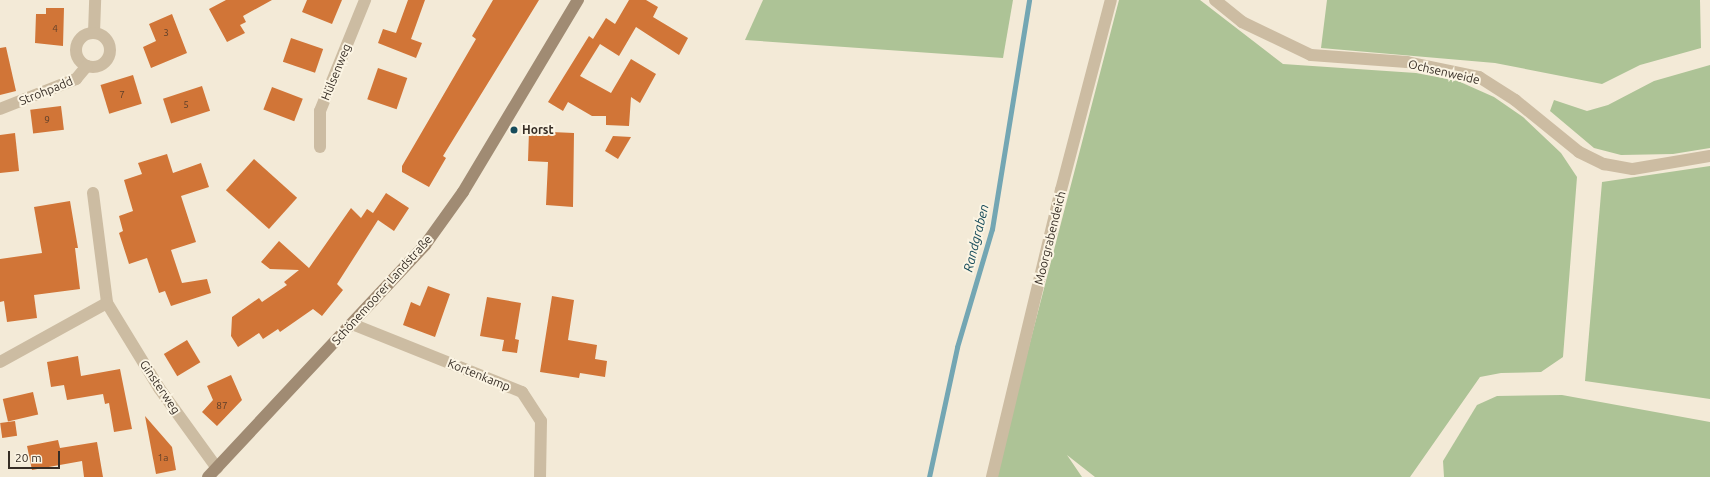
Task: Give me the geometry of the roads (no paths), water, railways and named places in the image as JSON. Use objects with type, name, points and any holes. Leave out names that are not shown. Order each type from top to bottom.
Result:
[{"type":"street","points":[[87,66],[102,65],[108,57],[109,45],[106,39],[94,33],[95,0]]},
{"type":"street","name":"Hülsenweg","points":[[320,147],[320,111],[365,0]]},
{"type":"street","name":"Schönemoorer Landstraße","points":[[208,477],[425,245],[462,192],[578,0]]},
{"type":"street","name":"Moorgrabendeich","points":[[992,477],[1061,190],[1111,0]]},
{"type":"street","name":"Ochsenweide","points":[[1214,0],[1242,22],[1311,56],[1407,62],[1479,77],[1516,100],[1579,152],[1604,164],[1633,169],[1710,156]]},
{"type":"street","name":"Strohpadd","points":[[0,109],[76,79],[87,66],[78,58],[76,46],[83,37],[94,33]]},
{"type":"street","name":"Ginsterweg","points":[[93,193],[107,303],[159,388],[217,468]]},
{"type":"street","points":[[0,362],[107,303]]},
{"type":"street","name":"Kortenkamp","points":[[352,324],[522,392],[541,421],[540,477]]},
{"type":"waterway","name":"Randgraben","points":[[929,477],[957,347],[992,229],[1029,0]]},
{"type":"place","name":"Horst","points":[[514,130]]}]
